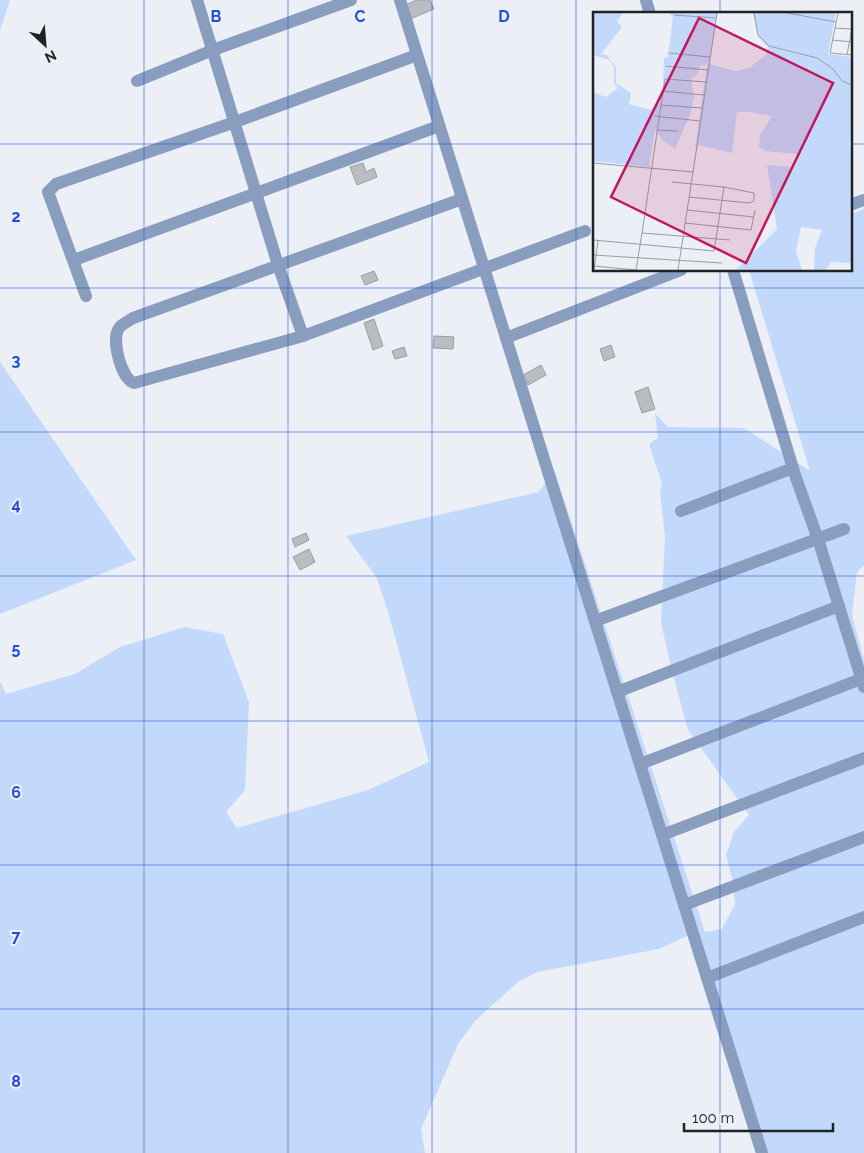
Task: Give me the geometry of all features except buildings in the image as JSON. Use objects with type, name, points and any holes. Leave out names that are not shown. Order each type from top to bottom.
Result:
[{"type":"street","points":[[196,0],[278,265],[303,336]]},
{"type":"street","points":[[137,81],[213,50],[351,0]]},
{"type":"street","points":[[400,0],[762,1153]]},
{"type":"street","points":[[86,296],[48,192],[56,184],[235,122],[417,54]]},
{"type":"street","points":[[74,260],[439,126]]},
{"type":"street","points":[[462,199],[132,318],[119,327],[115,342],[122,369],[129,381],[139,382],[303,336],[585,230]]},
{"type":"street","points":[[852,204],[864,200]]},
{"type":"street","points":[[506,338],[678,271]]},
{"type":"street","points":[[640,764],[863,683],[818,539],[792,468],[733,271]]},
{"type":"street","points":[[681,510],[792,468]]},
{"type":"street","points":[[594,621],[844,529]]},
{"type":"street","points":[[617,692],[839,606]]},
{"type":"street","points":[[662,835],[864,758]]},
{"type":"street","points":[[684,905],[864,837]]},
{"type":"street","points":[[707,978],[864,917]]},
{"type":"shaded area","points":[[0,0],[10,0],[0,30]]},
{"type":"shaded area","points":[[864,209],[864,565],[857,572],[852,615],[864,660],[864,1153],[756,1153],[689,935],[659,949],[537,972],[519,981],[475,1021],[458,1044],[421,1129],[425,1153],[0,1153],[0,681],[6,694],[75,674],[120,647],[185,627],[223,634],[249,702],[245,790],[226,812],[237,828],[368,790],[429,762],[377,578],[346,536],[539,492],[554,469],[705,932],[722,929],[735,904],[733,882],[726,855],[734,832],[749,815],[688,730],[674,679],[661,623],[665,537],[660,492],[662,484],[649,444],[658,438],[655,413],[668,427],[744,428],[810,471],[749,271],[852,271],[852,213]]},
{"type":"shaded area","points":[[0,362],[136,560],[0,614]]}]
